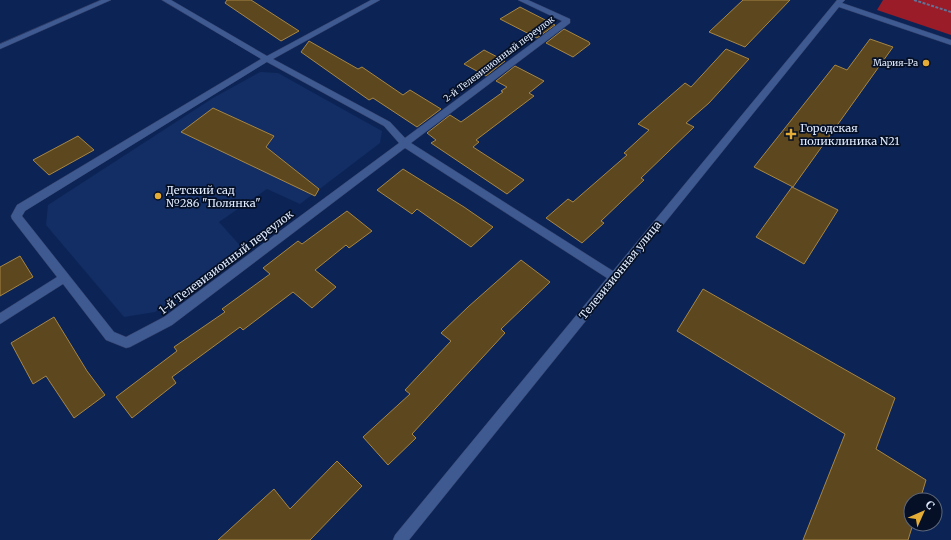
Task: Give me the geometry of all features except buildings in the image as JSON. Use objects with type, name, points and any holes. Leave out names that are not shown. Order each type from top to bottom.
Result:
[{"type":"street","points":[[0,47],[107,0]]},
{"type":"street","points":[[166,0],[267,59],[387,124],[404,143],[614,277]]},
{"type":"street","points":[[267,59],[376,0]]},
{"type":"street","name":"2-й Телевизионный переулок","points":[[404,143],[567,21],[522,0]]},
{"type":"street","points":[[839,2],[951,43]]},
{"type":"street","name":"Телевизионная улица","points":[[400,540],[839,2]]},
{"type":"street","name":"1-й Телевизионный переулок","points":[[267,59],[21,208],[16,216],[110,336],[126,343],[168,321],[404,143]]},
{"type":"street","points":[[0,319],[64,278]]},
{"type":"path","points":[[914,0],[951,12]]},
{"type":"shaded area","points":[[883,0],[951,0],[951,35],[877,10]]},
{"type":"shaded area","name":"Детский сад №286 \"Полянка\"","points":[[260,72],[278,73],[382,131],[380,143],[300,204],[267,189],[219,222],[245,251],[155,312],[124,317],[46,225],[48,205],[213,98]]},
{"type":"place","name":"Мария-Ра","points":[[926,63]]},
{"type":"place","name":"Городская поликлиника N21","points":[[791,134]]},
{"type":"place","name":"Детский сад №286 \"Полянка\"","points":[[158,196]]}]
